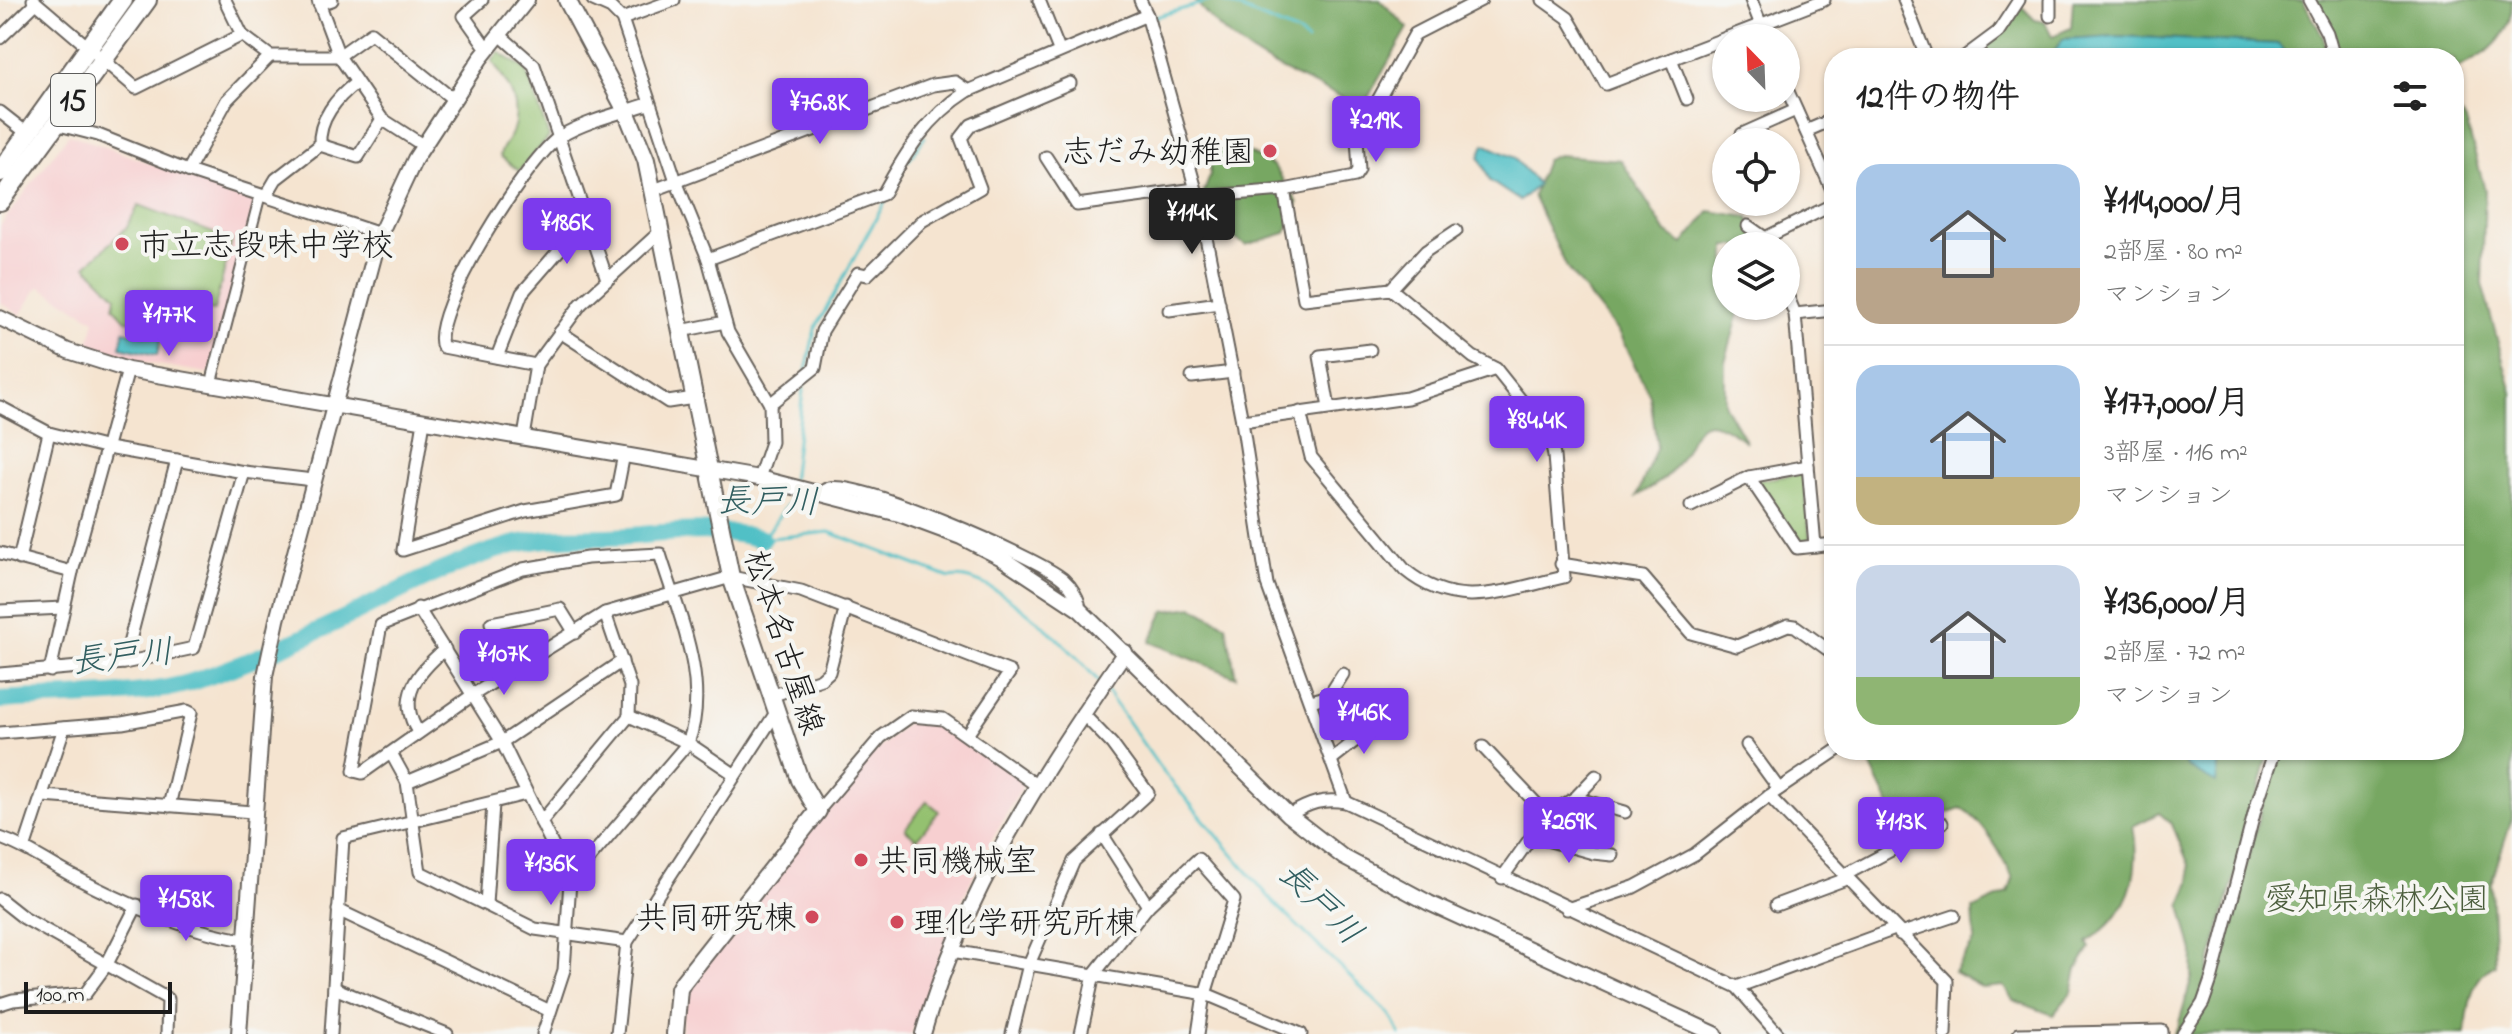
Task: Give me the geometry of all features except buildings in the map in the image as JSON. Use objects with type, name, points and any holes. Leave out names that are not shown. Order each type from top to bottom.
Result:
[{"type":"main road","name":"15","points":[[0,201],[55,124],[123,0]]},
{"type":"main road","name":"15","points":[[0,172],[95,54],[147,0]]},
{"type":"main road","name":"松本名古屋線","points":[[567,0],[626,111],[646,160],[731,577],[800,780],[818,811]]},
{"type":"main road","points":[[675,1034],[679,989],[683,982],[818,811]]},
{"type":"street","points":[[225,0],[242,35],[270,56],[339,56],[371,33],[454,100]]},
{"type":"street","points":[[332,0],[319,2],[339,56],[356,83],[382,119],[424,146]]},
{"type":"street","points":[[482,0],[464,16],[488,50]]},
{"type":"street","points":[[239,1034],[253,812],[266,673],[313,480],[380,234],[424,146],[488,50],[527,0]]},
{"type":"street","points":[[593,0],[613,4],[622,19],[648,104],[708,259],[725,322],[770,404],[771,442],[759,478]]},
{"type":"street","points":[[622,19],[674,0]]},
{"type":"street","points":[[1039,0],[1059,50]]},
{"type":"street","points":[[1140,0],[1196,193],[1242,421],[1267,584],[1346,802]]},
{"type":"street","points":[[1046,157],[1077,205],[1196,193],[1284,190],[1355,176],[1359,170],[1357,138],[1415,34],[1481,0]]},
{"type":"street","points":[[1543,0],[1568,18],[1606,84],[1712,43]]},
{"type":"street","points":[[1751,0],[1760,24]]},
{"type":"street","points":[[1763,24],[1824,0]]},
{"type":"street","points":[[1904,0],[1923,48]]},
{"type":"street","points":[[1976,48],[1998,32],[2019,0]]},
{"type":"street","points":[[2050,0],[2050,16]]},
{"type":"street","points":[[2309,0],[2327,33],[2331,48]]},
{"type":"street","points":[[0,38],[33,2],[136,88],[242,35]]},
{"type":"street","points":[[708,259],[883,194],[926,125],[942,107],[968,91],[1059,50],[1148,19]]},
{"type":"street","points":[[500,35],[534,65],[607,279]]},
{"type":"street","points":[[188,171],[227,100],[270,56]]},
{"type":"street","points":[[1671,59],[1687,99]]},
{"type":"street","points":[[654,190],[933,85],[955,82],[968,91]]},
{"type":"street","points":[[320,145],[319,136],[336,97],[356,83]]},
{"type":"street","points":[[770,404],[812,371],[822,331],[858,273],[867,275],[922,221],[980,188],[961,138],[971,125],[1070,83]]},
{"type":"street","points":[[536,365],[443,347],[441,338],[478,244],[509,195],[559,136],[648,104]]},
{"type":"street","points":[[0,112],[28,134]]},
{"type":"street","points":[[1756,128],[1792,112]]},
{"type":"street","points":[[1797,112],[1824,172]]},
{"type":"street","points":[[320,145],[358,157],[382,119]]},
{"type":"street","points":[[1806,131],[1824,123]]},
{"type":"street","points":[[55,124],[98,135],[188,171],[380,234]]},
{"type":"street","points":[[213,376],[263,196],[276,179],[320,145]]},
{"type":"street","points":[[1284,190],[1304,299],[1391,289],[1426,251],[1456,231]]},
{"type":"street","points":[[1785,232],[1824,210]]},
{"type":"street","points":[[497,357],[522,293],[587,218]]},
{"type":"street","points":[[1748,226],[1755,232]]},
{"type":"street","points":[[524,437],[536,365],[560,332],[607,279],[662,230]]},
{"type":"street","points":[[1300,412],[1311,457],[1405,570],[1427,586],[1452,596],[1477,595],[1564,577],[1551,440],[1496,369],[1473,357],[1391,289]]},
{"type":"street","points":[[1169,310],[1219,303]]},
{"type":"street","points":[[1800,313],[1824,311]]},
{"type":"street","points":[[0,318],[68,351],[128,370],[759,478],[899,514],[961,537],[1000,557],[1080,610],[1289,815],[1343,857],[1429,903],[1715,1034]]},
{"type":"street","points":[[1796,320],[1815,546]]},
{"type":"street","points":[[681,331],[725,322]]},
{"type":"street","points":[[560,332],[668,402],[694,398]]},
{"type":"street","points":[[1329,408],[1320,356],[1370,350]]},
{"type":"street","points":[[1242,421],[1407,398],[1496,369]]},
{"type":"street","points":[[50,671],[72,572],[128,370]]},
{"type":"street","points":[[1192,377],[1233,372]]},
{"type":"street","points":[[0,407],[49,433],[108,448],[244,472],[313,480]]},
{"type":"street","points":[[424,421],[403,550],[525,511],[616,495],[624,454]]},
{"type":"street","points":[[19,559],[49,433]]},
{"type":"street","points":[[124,663],[177,460]]},
{"type":"street","points":[[1691,506],[1749,477],[1808,466]]},
{"type":"street","points":[[0,674],[124,663],[194,648],[244,472]]},
{"type":"street","points":[[1749,477],[1797,548],[1824,545]]},
{"type":"street","points":[[0,553],[72,572]]},
{"type":"street","points":[[570,881],[688,743],[696,721],[693,662],[672,593],[660,554],[587,558],[523,569],[381,625],[354,771],[362,773],[474,694],[605,613],[672,593],[731,577],[801,591],[1010,672],[967,735]]},
{"type":"street","points":[[1561,564],[1643,577],[1691,633],[1737,646],[1788,625],[1795,626],[1824,647]]},
{"type":"street","points":[[617,1034],[627,942],[734,774],[774,703],[829,672],[846,607]]},
{"type":"street","points":[[0,611],[63,608]]},
{"type":"street","points":[[418,608],[502,742],[570,881],[564,970],[543,1034]]},
{"type":"street","points":[[517,669],[491,623],[560,609],[575,633]]},
{"type":"street","points":[[541,822],[629,716],[630,686],[605,613]]},
{"type":"street","points":[[418,732],[408,716],[410,692],[426,666],[445,649]]},
{"type":"street","points":[[923,1034],[952,951],[988,865],[1082,713],[1125,652]]},
{"type":"street","points":[[407,782],[502,742],[622,661]]},
{"type":"street","points":[[1311,701],[1329,696],[1343,674]]},
{"type":"street","points":[[0,733],[191,713],[169,806]]},
{"type":"street","points":[[1012,1034],[1029,964],[1074,861],[1148,793],[1112,744],[1082,713]]},
{"type":"street","points":[[629,716],[688,743],[734,774]]},
{"type":"street","points":[[818,811],[881,737],[911,716],[943,719],[1036,785]]},
{"type":"street","points":[[1332,759],[1374,726]]},
{"type":"street","points":[[25,846],[64,728]]},
{"type":"street","points":[[1747,745],[1774,792],[1845,877],[1947,981],[1945,1034]]},
{"type":"street","points":[[1483,747],[1547,815]]},
{"type":"street","points":[[391,753],[407,782],[420,872],[535,929],[627,942]]},
{"type":"street","points":[[1567,909],[1634,887],[1695,854],[1774,792],[1824,759]]},
{"type":"street","points":[[2183,1034],[2203,1003],[2212,977],[2255,810],[2272,760]]},
{"type":"street","points":[[1502,878],[1547,815],[1575,798],[1596,776]]},
{"type":"street","points":[[331,1034],[343,838],[526,794]]},
{"type":"street","points":[[43,796],[253,812]]},
{"type":"street","points":[[1575,798],[1625,812]]},
{"type":"street","points":[[1289,815],[1309,803],[1329,799],[1346,802],[1737,987],[1778,1034]]},
{"type":"street","points":[[486,904],[493,804]]},
{"type":"street","points":[[1776,905],[1845,877],[1942,823]]},
{"type":"street","points":[[1102,834],[1148,906]]},
{"type":"street","points":[[1532,836],[1593,853],[1612,855]]},
{"type":"street","points":[[0,838],[25,846],[70,875],[137,905],[213,935],[245,940]]},
{"type":"street","points":[[1081,1034],[1094,974],[1148,906],[1198,859],[1233,897],[1198,1034]]},
{"type":"street","points":[[0,899],[24,918],[168,999],[167,1034]]},
{"type":"street","points":[[0,1004],[13,1000],[85,994],[107,964],[137,905]]},
{"type":"street","points":[[338,910],[550,1011]]},
{"type":"street","points":[[1737,987],[1897,932],[1954,916]]},
{"type":"street","points":[[952,951],[1206,994],[1301,1034]]},
{"type":"street","points":[[334,988],[447,1034]]},
{"type":"street","points":[[2019,1034],[2162,1031],[2162,1034]]},
{"type":"shaded area","name":"市立志段味中学校","points":[[69,134],[256,201],[211,370],[207,373],[148,363],[89,344],[95,320],[39,286],[20,315],[0,302],[0,226]]},
{"type":"shaded area","points":[[911,719],[941,721],[1021,778],[1023,785],[985,851],[957,911],[911,1034],[681,1034],[685,987],[865,762]]},
{"type":"green space","points":[[1195,0],[1380,0],[1408,28],[1363,106],[1250,52],[1212,20]]},
{"type":"green space","points":[[2073,0],[2303,0],[2326,48],[2282,48],[2278,44],[2118,36],[2063,39],[2056,48],[1977,48],[2022,7],[2035,20],[2045,22],[2052,36],[2071,28]]},
{"type":"green space","points":[[2314,0],[2512,0],[2503,35],[2487,51],[2464,64],[2464,48],[2337,48]]},
{"type":"green space","points":[[499,52],[526,70],[549,137],[519,171],[500,156],[512,133],[516,113],[508,86],[492,61]]},
{"type":"green space","name":"愛知県森林公園","points":[[2464,118],[2485,190],[2482,284],[2512,393],[2512,818],[2491,883],[2495,965],[2486,971],[2475,987],[2465,1034],[2188,1034],[2207,1006],[2275,760],[2464,760]]},
{"type":"green space","points":[[1239,147],[1274,166],[1298,203],[1286,233],[1246,245],[1218,229],[1202,197],[1210,176],[1211,151]]},
{"type":"green space","points":[[1558,155],[1621,160],[1665,231],[1683,244],[1710,211],[1712,216],[1748,217],[1755,232],[1712,232],[1712,320],[1737,320],[1725,362],[1725,406],[1746,442],[1728,430],[1705,424],[1692,437],[1669,474],[1637,496],[1657,446],[1650,396],[1618,332],[1568,270],[1533,196],[1546,160]]},
{"type":"green space","points":[[139,205],[232,240],[214,311],[188,306],[181,331],[126,320],[114,307],[116,296],[86,266],[126,228]]},
{"type":"green space","points":[[1799,474],[1804,478],[1810,540],[1803,543],[1754,481]]},
{"type":"green space","points":[[1193,607],[1226,625],[1236,677],[1150,642],[1164,611]]},
{"type":"green space","points":[[1868,760],[2183,760],[2188,767],[2215,779],[2218,760],[2267,760],[2198,1005],[2179,1034],[2173,1034],[2192,977],[2193,952],[2181,905],[2190,881],[2189,865],[2172,824],[2159,813],[2133,826],[2136,861],[2129,892],[2113,919],[2087,942],[2090,948],[2077,969],[2072,992],[2053,1015],[2013,1000],[2003,986],[1983,988],[1954,972],[1975,940],[1973,909],[2008,893],[2013,879],[1984,829],[1960,808],[1919,824],[1891,808]]},
{"type":"green space","points":[[927,801],[939,811],[917,839],[905,829]]},
{"type":"water","points":[[2118,36],[2278,44],[2282,48],[2056,48],[2063,39]]},
{"type":"water","points":[[1484,144],[1513,157],[1538,184],[1520,201],[1490,181],[1479,157]]},
{"type":"water","points":[[124,331],[161,339],[157,355],[120,347]]},
{"type":"water","points":[[2183,760],[2219,760],[2216,783],[2188,767]]},
{"type":"waterway","points":[[1152,18],[1213,0]]},
{"type":"waterway","points":[[1220,0],[1300,34],[1307,41]]},
{"type":"waterway","points":[[909,160],[925,137]]},
{"type":"waterway","points":[[806,371],[815,329],[901,173]]},
{"type":"waterway","points":[[792,482],[804,382]]},
{"type":"waterway","points":[[764,538],[789,502],[791,490]]},
{"type":"waterway","name":"長戸川","points":[[0,700],[127,694],[198,680],[293,642],[447,568],[526,542],[702,531],[762,539]]},
{"type":"waterway","name":"長戸川","points":[[762,539],[829,532],[950,578],[967,579],[987,586],[1052,633],[1100,683]]},
{"type":"waterway","name":"長戸川","points":[[1105,689],[1160,768],[1274,903],[1391,1016],[1400,1034]]},
{"type":"place","name":"志だみ幼稚園","points":[[1270,151]]},
{"type":"place","name":"市立志段味中学校","points":[[122,244]]},
{"type":"place","name":"共同機械室","points":[[861,860]]},
{"type":"place","name":"共同研究棟","points":[[812,917]]},
{"type":"place","name":"理化学研究所棟","points":[[897,922]]}]
